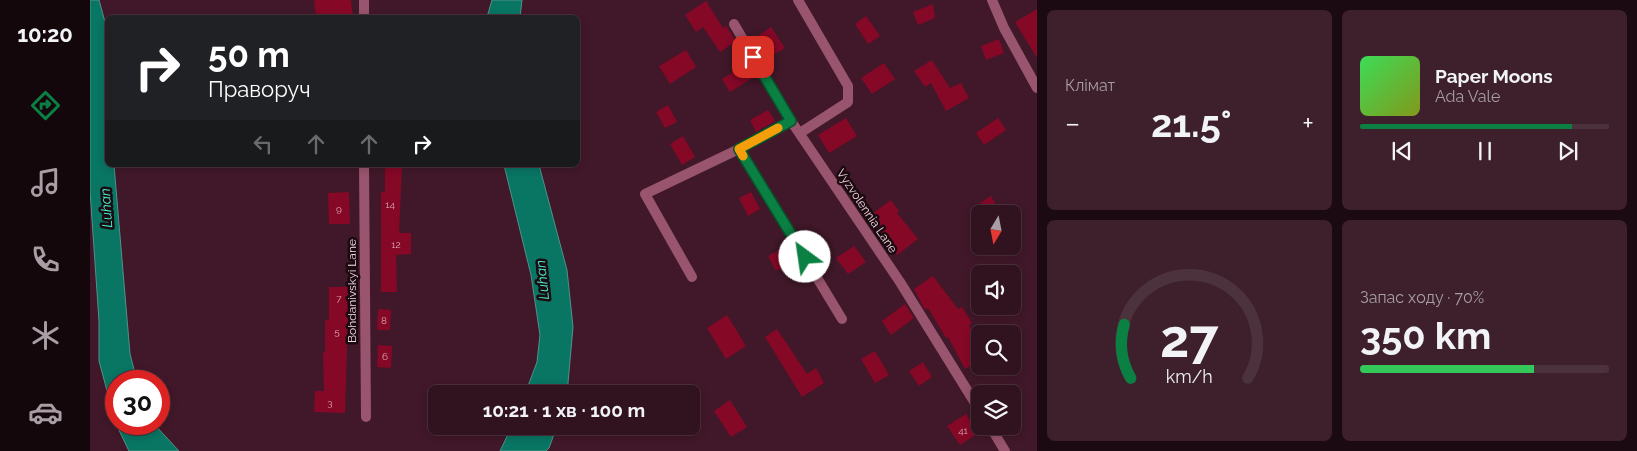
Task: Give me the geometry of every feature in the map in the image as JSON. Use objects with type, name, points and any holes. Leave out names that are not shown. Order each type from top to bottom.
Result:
[{"type":"street","points":[[364,0],[364,15]]},
{"type":"street","points":[[798,0],[848,86],[848,102],[800,133]]},
{"type":"street","points":[[992,0],[1004,28],[1037,88]]},
{"type":"street","name":"Vyzvolennia Lane","points":[[734,24],[791,121],[900,282],[971,396]]},
{"type":"street","points":[[692,277],[645,194],[739,149],[791,121]]},
{"type":"street","points":[[739,149],[842,319]]},
{"type":"street","name":"Bohdanivskyi Lane","points":[[364,167],[366,417]]},
{"type":"street","points":[[995,435],[1005,451]]},
{"type":"water","name":"Luhan","points":[[90,0],[99,0],[105,22],[105,167],[114,167],[130,354],[134,370],[105,370],[105,383],[99,361],[99,321],[90,190]]},
{"type":"water","points":[[492,0],[522,0],[520,15],[488,15]]},
{"type":"water","name":"Luhan","points":[[504,167],[540,167],[567,270],[573,327],[568,385],[528,385],[537,362],[540,335],[531,275]]},
{"type":"water","points":[[121,435],[164,435],[179,451],[129,451]]},
{"type":"water","points":[[508,435],[554,435],[546,451],[500,451]]},
{"type":"building","points":[[314,0],[351,0],[353,15],[316,15]]},
{"type":"building","points":[[706,1],[723,28],[726,26],[736,41],[720,52],[703,27],[696,32],[685,15]]},
{"type":"building","points":[[933,4],[935,18],[918,25],[913,12]]},
{"type":"building","points":[[1037,9],[1037,58],[1015,22]]},
{"type":"building","points":[[866,16],[880,36],[868,44],[855,24]]},
{"type":"building","points":[[771,27],[785,48],[768,58],[755,38]]},
{"type":"building","points":[[999,39],[1004,53],[986,60],[981,46]]},
{"type":"building","points":[[686,50],[696,67],[670,84],[659,66]]},
{"type":"building","points":[[932,60],[950,88],[961,83],[969,98],[946,111],[931,83],[925,87],[914,71]]},
{"type":"building","points":[[884,63],[895,79],[872,94],[861,78]]},
{"type":"building","points":[[744,65],[751,79],[730,92],[722,79]]},
{"type":"building","points":[[668,105],[677,122],[665,128],[656,112]]},
{"type":"building","points":[[768,110],[775,121],[756,132],[750,120]]},
{"type":"building","points":[[846,118],[857,136],[829,153],[818,135]]},
{"type":"building","points":[[998,118],[1006,130],[984,145],[976,133]]},
{"type":"building","points":[[683,136],[695,157],[682,165],[670,144]]},
{"type":"building","points":[[385,167],[402,167],[399,233],[411,233],[411,254],[396,255],[397,292],[381,292],[381,192],[385,192]]},
{"type":"building","points":[[349,192],[350,224],[329,224],[328,193]]},
{"type":"building","points":[[751,192],[760,209],[748,216],[739,198]]},
{"type":"building","points":[[991,196],[996,205],[981,205],[980,203]]},
{"type":"building","points":[[891,200],[899,211],[897,213],[918,239],[897,255],[869,216]]},
{"type":"building","points":[[854,246],[866,262],[848,274],[836,258]]},
{"type":"building","points":[[783,248],[791,263],[776,271],[768,256]]},
{"type":"building","points":[[933,276],[958,309],[962,307],[972,323],[969,325],[971,329],[971,366],[965,369],[948,337],[946,338],[928,308],[925,310],[914,289]]},
{"type":"building","points":[[329,287],[349,287],[345,413],[314,412],[315,391],[324,391],[323,352],[325,352],[325,320],[329,320]]},
{"type":"building","points":[[905,304],[914,318],[891,335],[882,321]]},
{"type":"building","points":[[378,309],[391,310],[390,330],[377,330]]},
{"type":"building","points":[[727,315],[746,346],[726,359],[707,328]]},
{"type":"building","points":[[777,329],[807,374],[816,368],[824,383],[802,397],[765,337]]},
{"type":"building","points":[[378,345],[392,346],[391,368],[377,367]]},
{"type":"building","points":[[875,351],[889,375],[875,383],[861,359]]},
{"type":"building","points":[[923,362],[932,377],[919,386],[909,371]]},
{"type":"building","points":[[730,400],[747,427],[731,437],[714,411]]},
{"type":"building","points":[[966,414],[971,422],[971,435],[975,435],[960,445],[947,426]]},
{"type":"slow traffic","points":[[743,156],[739,149],[778,128]]},
{"type":"route","points":[[753,57],[791,121],[739,149],[805,257]]}]
